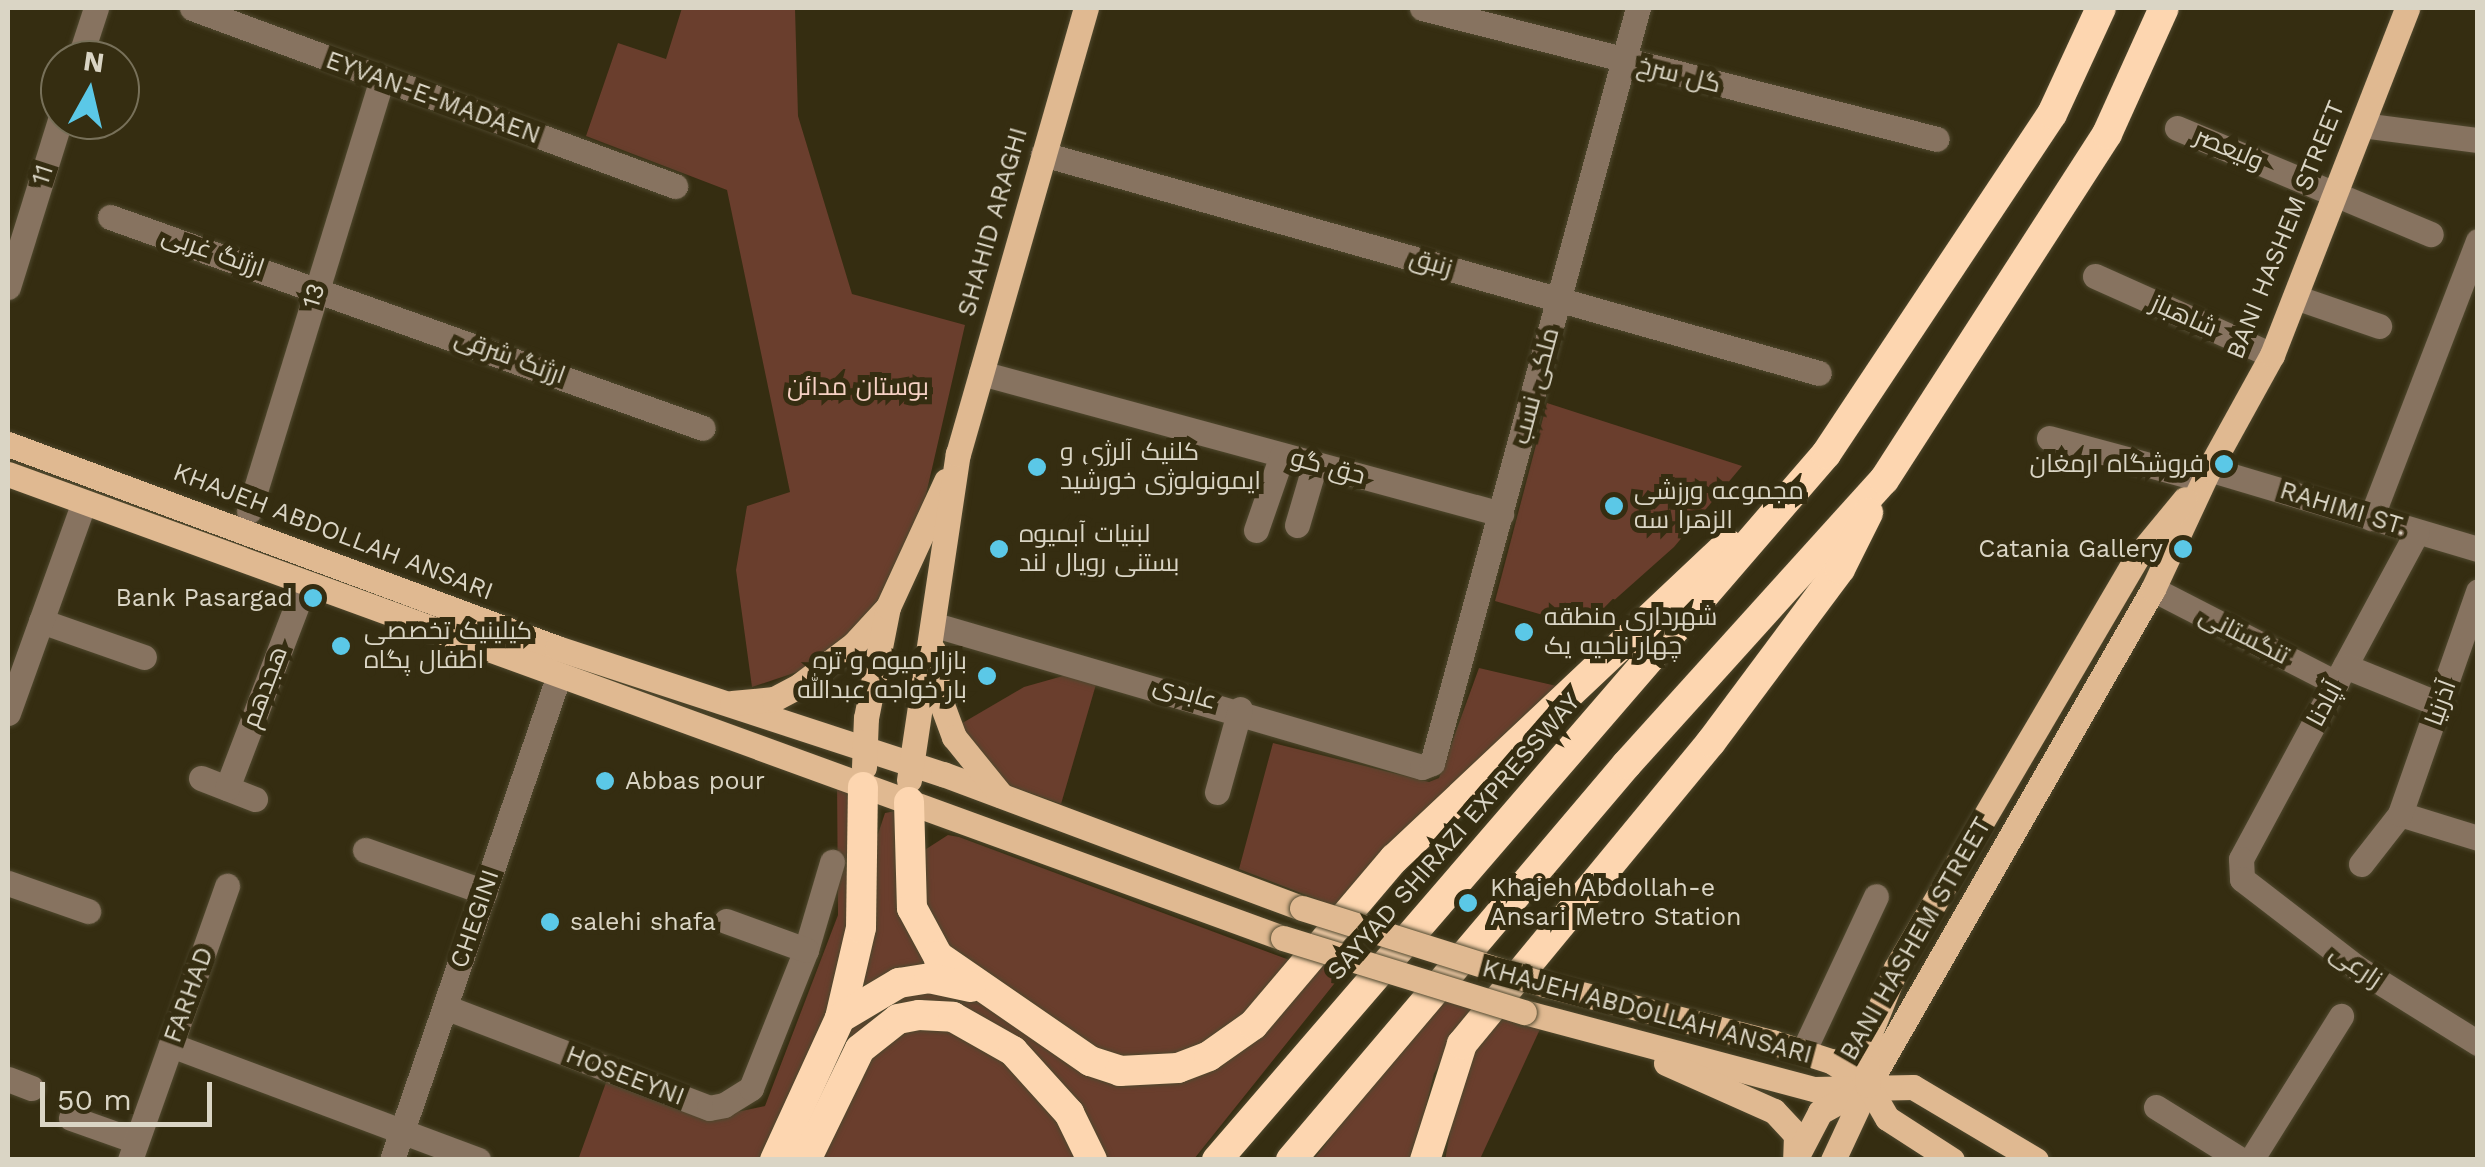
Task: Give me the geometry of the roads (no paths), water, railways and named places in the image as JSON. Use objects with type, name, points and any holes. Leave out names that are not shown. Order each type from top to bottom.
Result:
[{"type":"highway","name":"SAYYAD SHIRAZI EXPRESSWAY","points":[[1217,1160],[1826,454],[2052,114],[2101,8]]},
{"type":"highway","points":[[1429,1154],[1462,1044],[1767,668],[1840,569],[1884,480],[2108,134],[2164,8]]},
{"type":"highway","points":[[908,802],[909,890],[921,934],[988,993],[1049,1038],[1120,1071],[1178,1068],[1237,1040],[1394,859],[1826,454]]},
{"type":"highway","points":[[1291,1160],[1627,764],[1884,480]]},
{"type":"highway","points":[[775,1160],[840,1018],[861,928],[863,788]]},
{"type":"highway","points":[[840,1018],[898,983],[929,978],[988,993]]},
{"type":"highway","points":[[806,1160],[860,1049],[898,1019],[919,1015],[953,1017],[1013,1051],[1069,1113],[1092,1160]]},
{"type":"main road","name":"SHAHID ARAGHI","points":[[908,802],[921,673],[934,635],[958,454],[1086,8]]},
{"type":"main road","name":"BANI HASHEM STREET","points":[[1868,1085],[2153,589],[2205,474],[2272,356],[2407,8]]},
{"type":"main road","name":"KHAJEH ABDOLLAH ANSARI","points":[[8,444],[720,704],[910,764],[1302,908],[1546,985],[1803,1052],[1868,1085]]},
{"type":"main road","name":"SHAHID ARAGHI","points":[[863,788],[865,751],[888,607],[958,454]]},
{"type":"main road","points":[[8,474],[83,505],[863,788]]},
{"type":"main road","name":"BANI HASHEM STREET","points":[[1868,1085],[1866,1045],[1896,968],[2138,557],[2205,474]]},
{"type":"main road","points":[[720,704],[774,699],[800,685],[854,644],[888,607]]},
{"type":"main road","points":[[934,635],[938,694],[954,737],[1004,798]]},
{"type":"main road","name":"KHAJEH ABDOLLAH ANSARI","points":[[863,788],[1283,938],[1524,1012],[1814,1089],[1868,1085]]},
{"type":"main road","points":[[1602,1034],[1774,1111],[1796,1135],[1795,1160]]},
{"type":"main road","points":[[1868,1085],[1887,1118],[1947,1158]]},
{"type":"main road","points":[[1833,1160],[1868,1085]]},
{"type":"main road","points":[[1795,1160],[1820,1112],[1868,1085],[1913,1087],[2036,1160]]},
{"type":"street","points":[[86,40],[96,8]]},
{"type":"street","name":"EYVAN-E-MADAEN","points":[[192,8],[381,81],[675,186]]},
{"type":"street","name":"گل سرخ","points":[[1422,8],[1936,139]]},
{"type":"street","name":"ملکی نسب","points":[[1432,763],[1638,8]]},
{"type":"street","name":"13","points":[[248,511],[381,81]]},
{"type":"street","points":[[2362,125],[2478,140]]},
{"type":"street","name":"ولیعصر","points":[[2178,128],[2431,234]]},
{"type":"street","name":"11","points":[[8,287],[54,140]]},
{"type":"street","name":"زنبق","points":[[1043,154],[1819,372]]},
{"type":"street","name":"ارژنگ غربی","points":[[110,217],[316,288]]},
{"type":"street","points":[[2371,518],[2478,241]]},
{"type":"street","name":"شاهباز","points":[[2095,276],[2272,356]]},
{"type":"street","name":"ارژنگ شرقی","points":[[316,288],[703,428]]},
{"type":"street","points":[[2295,297],[2378,326]]},
{"type":"street","name":"حق گو","points":[[981,373],[1501,514]]},
{"type":"street","name":"RAHIMI ST.","points":[[2049,438],[2205,474],[2478,549]]},
{"type":"street","points":[[1256,530],[1282,455]]},
{"type":"street","points":[[1297,525],[1315,464]]},
{"type":"street","points":[[8,713],[83,505]]},
{"type":"street","name":"آپادنا","points":[[2242,879],[2241,859],[2417,532]]},
{"type":"street","name":"هجدهم","points":[[227,788],[304,586]]},
{"type":"street","name":"تنگستانی","points":[[2153,589],[2340,674],[2441,705]]},
{"type":"street","name":"آذرنیا","points":[[2361,864],[2400,814],[2478,591]]},
{"type":"street","points":[[40,621],[144,658]]},
{"type":"street","name":"عابدی","points":[[934,635],[1240,710],[1422,767],[1432,763]]},
{"type":"street","name":"CHEGINI","points":[[392,1160],[558,678]]},
{"type":"street","points":[[1218,792],[1240,710]]},
{"type":"street","points":[[200,778],[255,799]]},
{"type":"street","points":[[2400,814],[2478,838]]},
{"type":"street","points":[[365,850],[485,892]]},
{"type":"street","name":"HOSEEYNI","points":[[445,1007],[708,1108],[752,1088],[806,950],[832,862]]},
{"type":"street","name":"زارعی","points":[[2242,879],[2358,969],[2478,1043]]},
{"type":"street","points":[[8,882],[88,910]]},
{"type":"street","name":"FARHAD","points":[[133,1150],[227,886]]},
{"type":"street","points":[[1803,1052],[1876,896]]},
{"type":"street","points":[[726,921],[806,950]]},
{"type":"street","points":[[2251,1160],[2341,1016]]},
{"type":"street","points":[[171,1045],[478,1160]]},
{"type":"street","points":[[2156,1107],[2241,1160]]},
{"type":"street","points":[[71,1118],[133,1150]]},
{"type":"place","name":"فروشگاه ارمغان","points":[[2224,464]]},
{"type":"place","name":"کلنیک آلرژی و ایمونولوژی خورشید","points":[[1037,467]]},
{"type":"place","name":"مجموعه ورزشی الزهرا سه","points":[[1614,506]]},
{"type":"place","name":"لبنیات آبمیوه بستنی رویال لند","points":[[999,549]]},
{"type":"place","name":"Catania Gallery","points":[[2183,549]]},
{"type":"place","name":"Bank Pasargad","points":[[313,598]]},
{"type":"place","name":"شهرداری منطقه چهار ناحیه یک","points":[[1524,632]]},
{"type":"place","name":"کیلینیک تخصصی اطفال پگاه","points":[[341,646]]},
{"type":"place","name":"بازار میوه و تره بار خواجه عبدالله","points":[[987,676]]},
{"type":"place","name":"Abbas pour","points":[[605,781]]},
{"type":"place","name":"Khajeh Abdollah-e Ansari Metro Station","points":[[1468,903]]},
{"type":"place","name":"salehi shafa","points":[[550,922]]},
{"type":"park label","name":"بوستان مدائن","points":[[858,387]]}]
